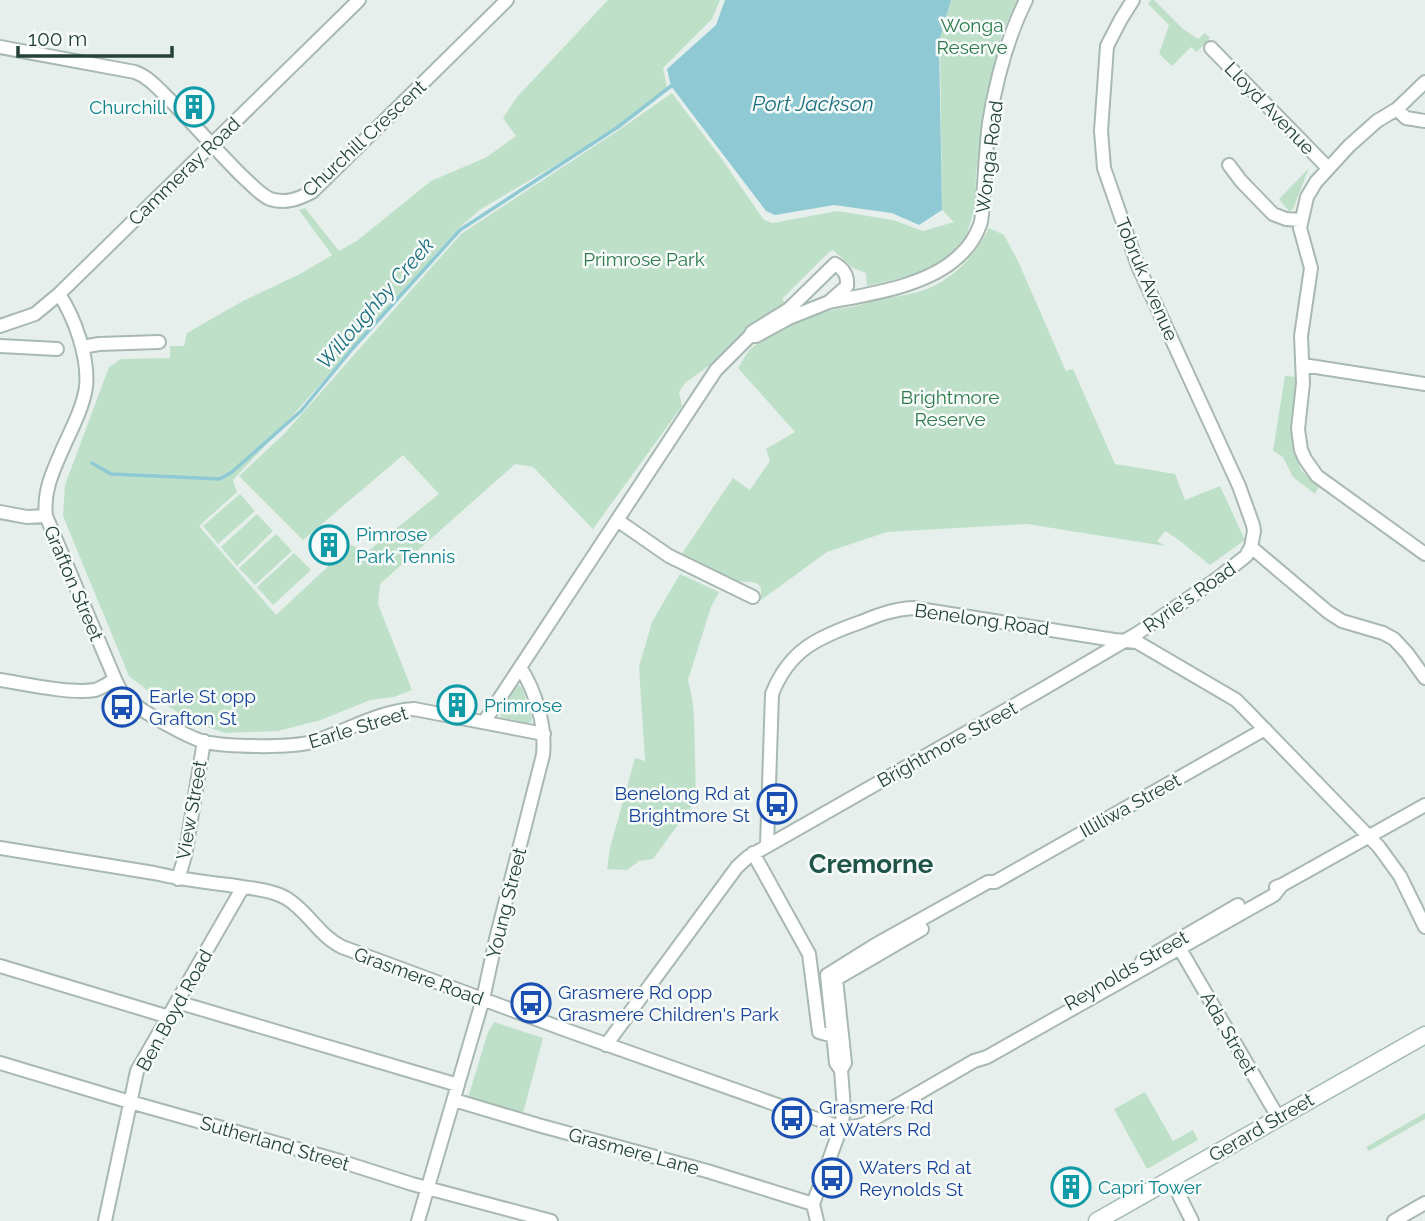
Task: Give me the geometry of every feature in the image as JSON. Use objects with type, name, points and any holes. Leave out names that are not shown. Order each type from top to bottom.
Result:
[{"type":"main road","name":"Gerard Street","points":[[1097,1221],[1425,1035]]},
{"type":"street","name":"Cammeray Road","points":[[0,326],[35,314],[59,295],[359,0]]},
{"type":"street","name":"Churchill Crescent","points":[[211,144],[256,190],[269,198],[298,200],[312,192],[507,0]]},
{"type":"street","name":"Wonga Road","points":[[829,302],[918,280],[944,268],[958,257],[976,234],[981,223],[989,123],[1003,59],[1026,0]]},
{"type":"street","name":"Tobruk Avenue","points":[[1133,0],[1107,46],[1101,131],[1104,167],[1138,266],[1239,486],[1254,525],[1250,549]]},
{"type":"street","points":[[0,47],[139,74],[149,80],[211,144]]},
{"type":"street","name":"Lloyd Avenue","points":[[1211,48],[1328,168]]},
{"type":"street","points":[[1425,82],[1397,109],[1377,121],[1328,168],[1307,197],[1300,228],[1311,268],[1301,336],[1303,383],[1298,429],[1301,450],[1317,476],[1425,554]]},
{"type":"street","points":[[1397,109],[1406,118],[1425,121]]},
{"type":"street","points":[[1229,165],[1273,214],[1286,219],[1301,220]]},
{"type":"street","points":[[484,722],[716,370],[752,332],[789,309],[835,264],[845,273],[847,286],[829,302],[750,336]]},
{"type":"street","name":"Grafton Street","points":[[59,295],[82,347],[86,387],[81,407],[48,485],[44,501],[46,516],[115,679],[123,694],[137,706]]},
{"type":"street","points":[[82,347],[159,342]]},
{"type":"street","points":[[0,346],[57,349]]},
{"type":"street","points":[[1303,365],[1425,384]]},
{"type":"street","points":[[0,512],[27,517],[46,516]]},
{"type":"street","points":[[617,520],[669,556],[753,597]]},
{"type":"street","points":[[1250,549],[1342,621],[1394,639],[1425,678]]},
{"type":"street","name":"Ryrie's Road","points":[[1126,641],[1241,561],[1250,549]]},
{"type":"street","name":"Benelong Road","points":[[767,845],[772,694],[782,673],[792,659],[818,639],[895,609],[913,608],[1137,642],[1236,700],[1379,847],[1409,891],[1425,927]]},
{"type":"street","name":"Brightmore Street","points":[[767,845],[1126,641]]},
{"type":"street","name":"Young Street","points":[[418,1221],[483,999],[542,763],[544,734],[533,693],[520,667]]},
{"type":"street","points":[[0,680],[58,689],[92,690],[100,689],[115,679]]},
{"type":"street","name":"Earle Street","points":[[137,706],[204,741],[248,745],[300,744],[315,741],[401,709],[414,709],[544,734]]},
{"type":"street","name":"Illiliwa Street","points":[[813,1204],[841,1128],[844,1109],[841,1070],[836,1063],[827,975],[988,882],[995,882],[1265,730]]},
{"type":"street","name":"View Street","points":[[178,879],[185,856],[204,741]]},
{"type":"street","name":"Reynolds Street","points":[[841,1128],[866,1124],[974,1061],[987,1058],[1180,949],[1273,895],[1282,886],[1425,805]]},
{"type":"street","points":[[607,1045],[737,867],[767,845]]},
{"type":"street","name":"Grasmere Road","points":[[0,848],[178,879],[243,887],[284,897],[297,905],[330,941],[342,947],[841,1128]]},
{"type":"street","points":[[753,853],[809,954],[819,1032],[833,1036]]},
{"type":"street","name":"Illiliwa Street","points":[[841,1070],[845,1063],[836,979],[992,889],[995,882]]},
{"type":"street","name":"Reynolds Street","points":[[974,1061],[983,1050],[1268,889],[1282,886]]},
{"type":"street","name":"Ben Boyd Road","points":[[105,1221],[137,1071],[243,887]]},
{"type":"street","name":"Ada Street","points":[[1180,949],[1278,1117]]},
{"type":"street","points":[[0,966],[169,1017]]},
{"type":"street","points":[[177,1002],[458,1085]]},
{"type":"street","name":"Sutherland Street","points":[[0,1063],[428,1189],[551,1221]]},
{"type":"street","name":"Grasmere Lane","points":[[454,1100],[707,1171],[813,1204]]},
{"type":"street","points":[[1179,1195],[1192,1221]]},
{"type":"street","points":[[1394,1221],[1425,1203]]},
{"type":"street","points":[[813,1204],[817,1221]]},
{"type":"green space","points":[[608,0],[720,0],[712,19],[663,68],[667,87],[617,129],[481,209],[459,228],[233,480],[237,492],[199,526],[276,615],[351,545],[367,552],[439,494],[403,455],[303,540],[239,476],[284,434],[461,234],[672,93],[764,220],[773,223],[837,211],[893,220],[923,231],[954,222],[942,210],[940,39],[951,0],[1017,0],[1002,33],[983,121],[976,173],[975,207],[965,240],[957,251],[931,270],[867,286],[866,273],[853,268],[833,250],[829,252],[782,299],[789,308],[685,383],[679,392],[682,406],[593,529],[533,467],[515,464],[380,584],[378,604],[412,690],[394,697],[370,700],[321,720],[278,731],[225,733],[192,722],[129,676],[63,516],[65,485],[109,367],[121,359],[170,358],[170,346],[184,346],[187,333],[332,255],[299,210],[305,208],[339,251],[358,240],[431,181],[487,157],[516,136],[503,118],[517,97]]},
{"type":"green space","points":[[1151,0],[1198,39],[1205,33],[1210,38],[1197,52],[1191,47],[1172,66],[1159,54],[1169,25],[1148,4]]},
{"type":"green space","points":[[1309,168],[1293,209],[1289,211],[1279,199]]},
{"type":"green space","name":"Brightmore Reserve","points":[[989,228],[1004,235],[1018,261],[1066,371],[1073,369],[1115,464],[1175,474],[1185,500],[1220,486],[1245,540],[1210,565],[1165,531],[1157,541],[1165,546],[1027,524],[887,532],[827,552],[761,600],[761,588],[758,584],[731,581],[679,558],[733,478],[750,490],[770,461],[766,449],[795,432],[738,368],[747,353],[781,328],[812,315],[930,288],[969,259]]},
{"type":"green space","points":[[1285,376],[1297,377],[1295,443],[1300,468],[1320,485],[1315,494],[1293,477],[1283,457],[1273,451]]},
{"type":"green space","points":[[240,494],[255,511],[218,544],[203,526]]},
{"type":"green space","points":[[257,514],[273,531],[237,566],[221,547]]},
{"type":"green space","points":[[276,534],[292,551],[255,585],[239,568]]},
{"type":"green space","points":[[294,553],[311,570],[273,605],[257,587]]},
{"type":"green space","points":[[680,574],[719,592],[711,607],[688,680],[694,716],[696,800],[653,859],[639,861],[627,870],[607,869],[610,848],[635,758],[645,761],[639,667],[652,622]]},
{"type":"green space","points":[[519,685],[532,717],[531,722],[502,717],[500,714],[500,710]]},
{"type":"green space","points":[[494,1022],[543,1038],[523,1113],[468,1098],[488,1032]]},
{"type":"green space","points":[[1145,1092],[1173,1141],[1193,1130],[1198,1140],[1147,1169],[1114,1109]]},
{"type":"green space","points":[[1425,1113],[1425,1119],[1369,1151],[1366,1147]]},
{"type":"water","name":"Port Jackson","points":[[725,0],[951,0],[939,42],[942,210],[919,225],[892,213],[834,205],[775,215],[766,211],[671,86],[667,69],[716,25]]},
{"type":"waterway","name":"Willoughby Creek","points":[[92,463],[111,474],[220,479],[232,472],[301,411],[353,348],[460,230],[618,127],[671,86]]},
{"type":"place","name":"Churchill","points":[[194,107]]},
{"type":"place","name":"Pimrose Park Tennis","points":[[329,545]]},
{"type":"place","name":"Primrose","points":[[457,705]]},
{"type":"place","name":"Earle St opp Grafton St","points":[[122,707]]},
{"type":"place","name":"Benelong Rd at Brightmore St","points":[[777,804]]},
{"type":"place","name":"Grasmere Rd opp Grasmere Children's Park","points":[[531,1003]]},
{"type":"place","name":"Grasmere Rd at Waters Rd","points":[[792,1118]]},
{"type":"place","name":"Waters Rd at Reynolds St","points":[[832,1178]]},
{"type":"place","name":"Capri Tower","points":[[1071,1187]]},
{"type":"district","name":"Cremorne","points":[[871,864]]},
{"type":"park label","name":"Wonga Reserve","points":[[972,36]]},
{"type":"park label","name":"Primrose Park","points":[[644,259]]}]
